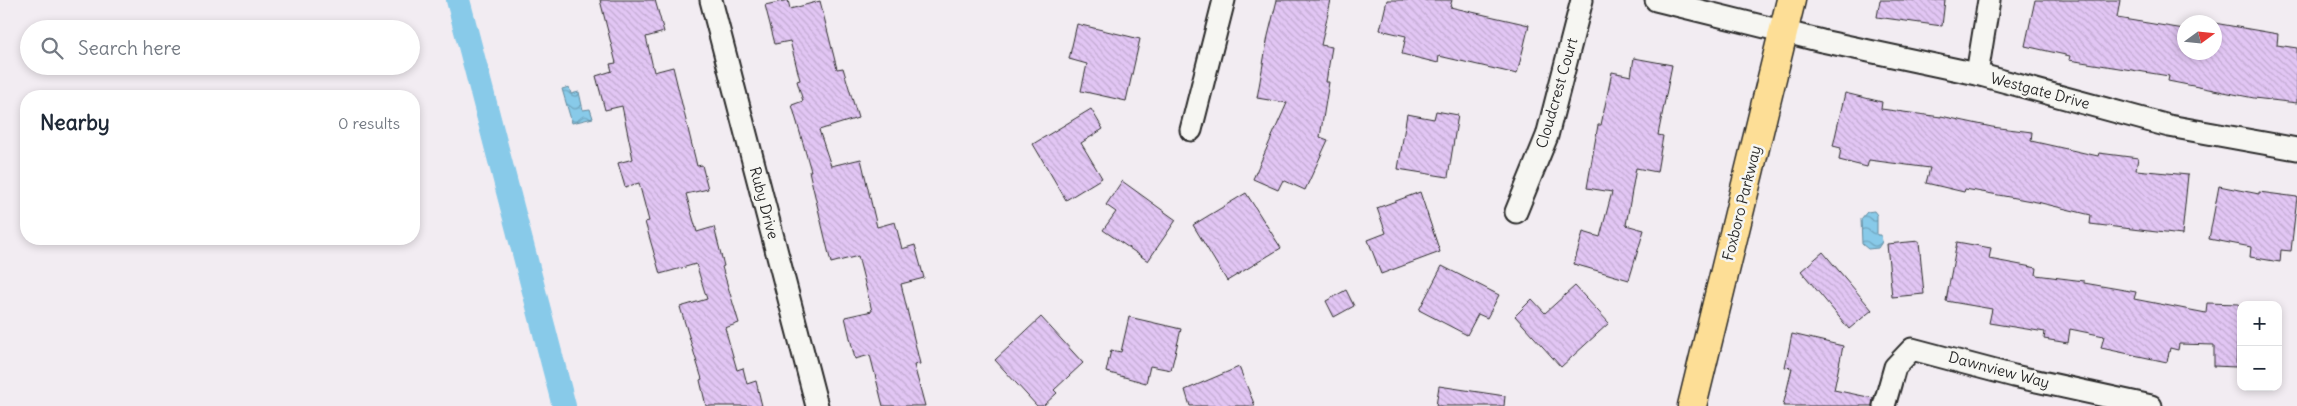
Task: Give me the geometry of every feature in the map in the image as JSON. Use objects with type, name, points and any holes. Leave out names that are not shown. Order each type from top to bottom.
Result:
[{"type":"main road","name":"Foxboro Parkway","points":[[1692,406],[1791,0]]},
{"type":"street","name":"Ruby Drive","points":[[710,0],[817,406]]},
{"type":"street","points":[[1191,130],[1224,0]]},
{"type":"street","name":"Cloudcrest Court","points":[[1516,212],[1547,136],[1582,0]]},
{"type":"street","name":"Westgate Drive","points":[[1656,0],[1784,32],[1977,74],[2169,126],[2297,149]]},
{"type":"street","points":[[1977,74],[1989,0]]},
{"type":"street","name":"Dawnview Way","points":[[1884,406],[1895,367],[1912,349],[2014,376],[2151,406]]},
{"type":"water","points":[[569,87],[571,94],[579,92],[583,110],[590,109],[593,118],[572,123],[562,89]]},
{"type":"water","points":[[1874,211],[1877,215],[1877,235],[1881,235],[1882,242],[1878,248],[1868,249],[1862,244],[1861,219],[1867,212]]},
{"type":"building","points":[[600,0],[655,0],[664,32],[646,37],[654,72],[673,67],[697,166],[702,165],[708,189],[686,194],[697,232],[714,227],[724,266],[722,267],[739,323],[725,328],[737,370],[743,368],[747,384],[756,381],[762,406],[706,406],[700,380],[702,379],[680,307],[707,299],[696,264],[660,274],[645,222],[649,221],[639,183],[625,187],[618,163],[633,159],[622,106],[605,110],[596,76],[612,71],[610,64],[616,63]]},
{"type":"building","points":[[788,0],[790,9],[820,1],[837,69],[843,68],[858,118],[819,130],[831,166],[861,159],[877,227],[895,222],[902,249],[915,245],[924,278],[901,284],[920,364],[914,365],[925,406],[883,406],[870,355],[855,359],[845,317],[872,311],[858,256],[831,263],[809,171],[811,171],[792,105],[803,101],[797,81],[800,80],[790,41],[775,44],[765,5]]},
{"type":"building","points":[[1277,0],[1331,0],[1321,45],[1332,47],[1326,82],[1329,82],[1320,137],[1328,140],[1305,190],[1283,180],[1278,190],[1253,179],[1287,103],[1257,98],[1268,36]]},
{"type":"building","points":[[1387,0],[1452,0],[1450,7],[1529,25],[1517,74],[1439,56],[1438,63],[1402,54],[1406,36],[1380,30]]},
{"type":"building","points":[[1880,0],[1945,0],[1942,26],[1877,17]]},
{"type":"building","points":[[2035,0],[2120,0],[2117,18],[2177,28],[2177,60],[2222,60],[2222,24],[2278,34],[2277,45],[2297,48],[2297,103],[2254,98],[2168,81],[2169,76],[2069,60],[2070,56],[2025,46]]},
{"type":"building","points":[[1077,24],[1140,39],[1126,101],[1081,91],[1087,64],[1069,59]]},
{"type":"building","points":[[1634,58],[1672,65],[1658,135],[1663,136],[1657,172],[1636,168],[1626,225],[1644,230],[1629,280],[1574,264],[1583,232],[1600,237],[1612,192],[1587,188],[1598,125],[1601,125],[1612,72],[1631,76]]},
{"type":"building","points":[[1845,93],[1882,102],[1881,109],[1941,116],[1992,127],[2032,132],[2031,141],[2098,156],[2099,153],[2138,158],[2136,170],[2188,175],[2182,235],[2090,224],[2091,215],[2037,202],[1965,189],[1964,192],[1926,183],[1930,168],[1869,160],[1867,167],[1839,160],[1841,148],[1833,146]]},
{"type":"building","points":[[1091,109],[1103,129],[1081,143],[1102,178],[1066,200],[1033,144]]},
{"type":"building","points":[[1436,111],[1458,115],[1448,177],[1398,169],[1407,114],[1434,119]]},
{"type":"building","points":[[1122,181],[1176,220],[1148,261],[1103,230],[1116,212],[1106,205]]},
{"type":"building","points":[[2219,186],[2259,194],[2259,192],[2297,197],[2291,251],[2281,250],[2280,262],[2250,257],[2251,247],[2209,239]]},
{"type":"building","points":[[1420,192],[1440,252],[1381,274],[1368,240],[1386,233],[1377,208]]},
{"type":"building","points":[[1246,193],[1281,248],[1227,281],[1193,225]]},
{"type":"building","points":[[1919,241],[1924,294],[1892,297],[1887,244]]},
{"type":"building","points":[[1957,242],[1991,248],[1989,259],[2037,268],[2036,275],[2084,281],[2084,283],[2136,292],[2134,299],[2206,313],[2207,303],[2237,304],[2236,367],[2214,366],[2214,345],[2179,344],[2178,350],[2170,348],[2167,362],[2101,348],[2104,336],[2070,329],[2068,343],[2044,339],[2045,332],[1989,323],[1992,309],[1946,301]]},
{"type":"building","points":[[1823,252],[1872,310],[1849,329],[1801,271]]},
{"type":"building","points":[[1442,266],[1499,295],[1487,318],[1478,314],[1467,335],[1419,310]]},
{"type":"building","points":[[1575,286],[1609,323],[1561,367],[1515,316],[1532,299],[1545,313]]},
{"type":"building","points":[[1346,290],[1354,306],[1334,317],[1326,301]]},
{"type":"building","points":[[1041,317],[1083,363],[1054,390],[1057,393],[1043,406],[1037,406],[995,360]]},
{"type":"building","points":[[1129,317],[1181,329],[1171,370],[1150,366],[1146,383],[1106,372],[1111,350],[1121,352]]},
{"type":"building","points":[[1792,334],[1843,346],[1834,390],[1873,398],[1872,406],[1783,406],[1792,368],[1785,367]]},
{"type":"building","points":[[1239,367],[1255,406],[1190,406],[1185,390]]},
{"type":"building","points":[[1439,386],[1505,396],[1504,406],[1436,406]]},
{"type":"waterway","points":[[458,0],[564,406]]}]
